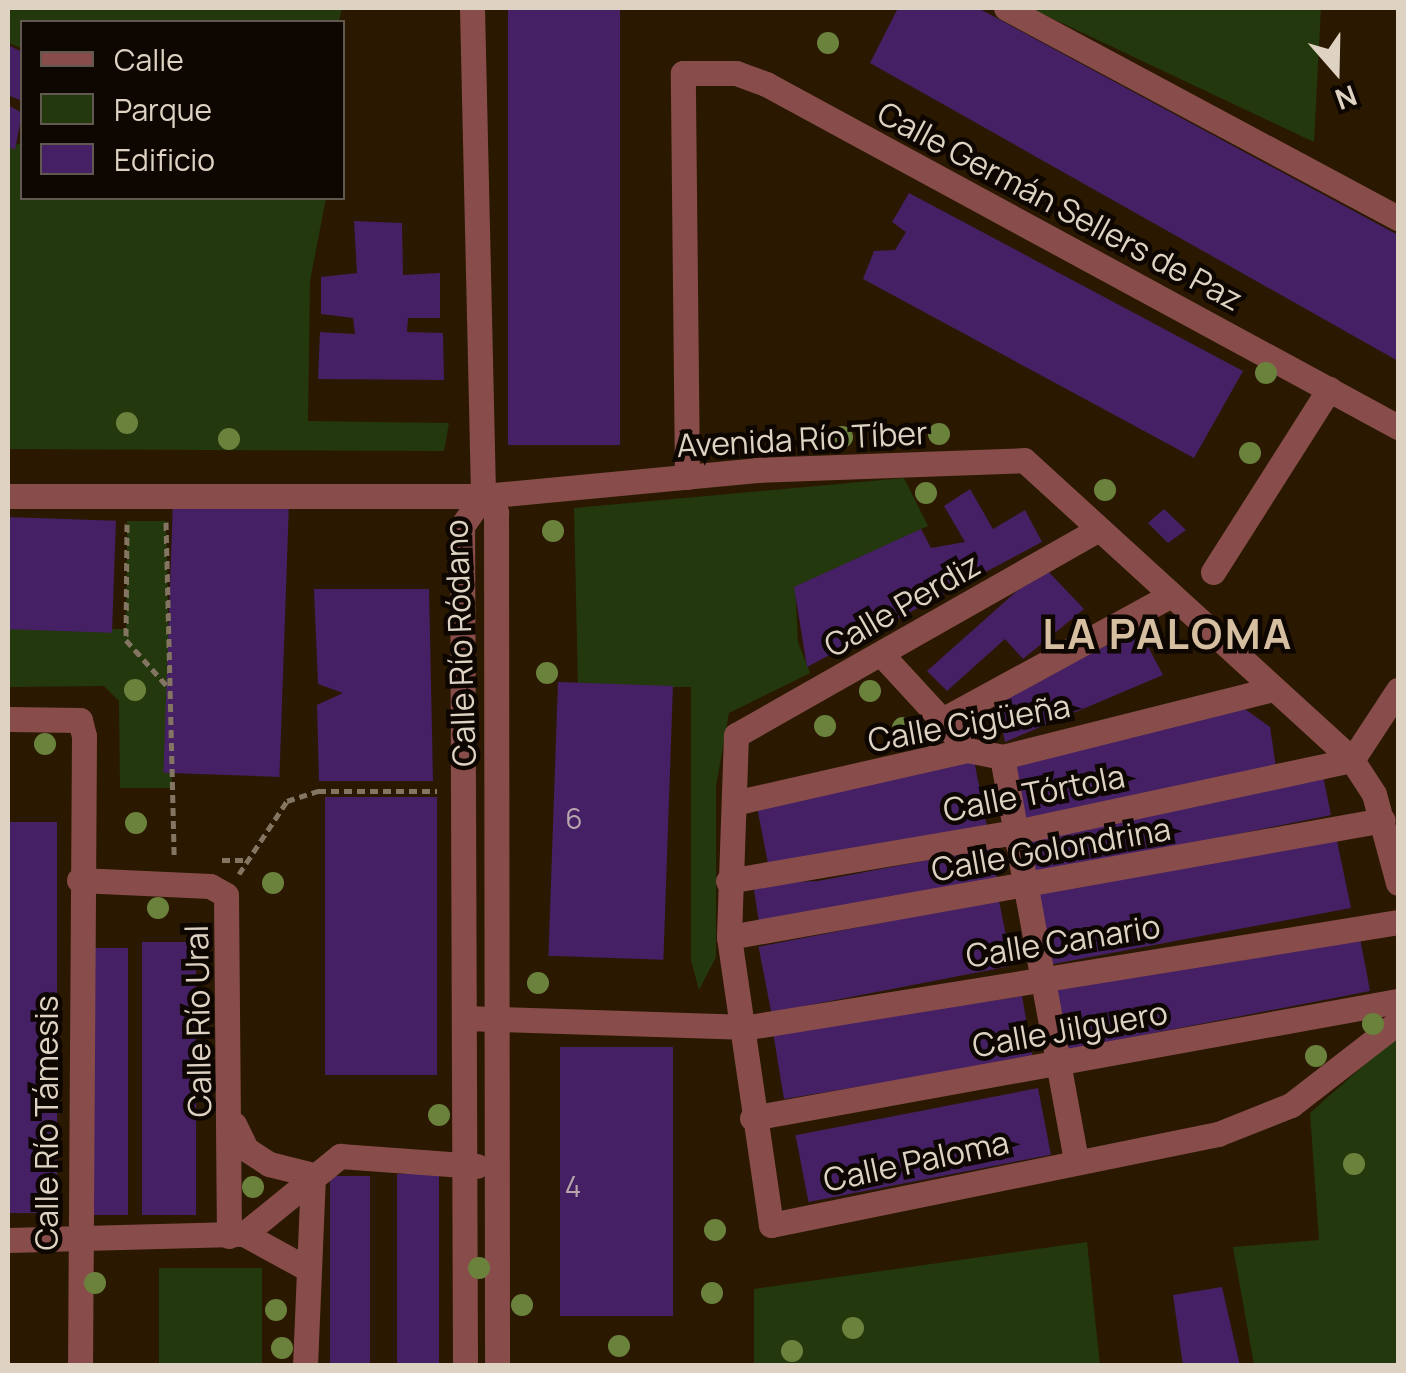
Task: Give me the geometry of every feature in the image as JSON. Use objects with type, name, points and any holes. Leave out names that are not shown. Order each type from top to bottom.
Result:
[{"type":"street","points":[[472,8],[483,496]]},
{"type":"street","points":[[1006,8],[1398,218]]},
{"type":"street","name":"Calle Germán Sellers de Paz","points":[[687,477],[683,73],[736,73],[766,84],[1398,427]]},
{"type":"street","points":[[1213,572],[1329,389]]},
{"type":"street","name":"Avenida Río Tíber","points":[[8,496],[483,496],[687,477],[1024,460],[1352,760],[1383,820],[1398,883]]},
{"type":"street","name":"Calle Río Ródano","points":[[464,1366],[462,526],[483,496],[496,512],[497,1366]]},
{"type":"street","name":"Calle Perdiz","points":[[734,803],[736,735],[1099,529]]},
{"type":"street","points":[[942,720],[1171,594]]},
{"type":"street","points":[[882,655],[967,750]]},
{"type":"street","name":"Calle Cigüeña","points":[[734,803],[967,750],[1002,757],[1273,688]]},
{"type":"street","points":[[1352,760],[1398,690]]},
{"type":"street","name":"Calle Río Támesis","points":[[8,719],[80,720],[80,1366]]},
{"type":"street","points":[[1002,757],[1076,1160]]},
{"type":"street","name":"Calle Tórtola","points":[[728,881],[1016,832],[1352,760]]},
{"type":"street","points":[[734,803],[728,881],[729,937],[752,1118]]},
{"type":"street","name":"Calle Golondrina","points":[[729,937],[1024,888],[1383,820]]},
{"type":"street","name":"Calle Río Ural","points":[[79,880],[210,886],[226,895],[236,1235]]},
{"type":"street","name":"Calle Canario","points":[[464,1018],[738,1027],[1398,922]]},
{"type":"street","name":"Calle Jilguero","points":[[752,1118],[1398,1001]]},
{"type":"street","name":"Calle Paloma","points":[[752,1118],[770,1226],[1076,1160],[1218,1134],[1291,1105],[1398,1022]]},
{"type":"street","points":[[232,1120],[246,1149],[313,1175]]},
{"type":"street","points":[[236,1235],[340,1156],[497,1167]]},
{"type":"street","points":[[304,1366],[313,1175]]},
{"type":"street","points":[[8,1240],[236,1235],[306,1268]]},
{"type":"path","points":[[127,521],[126,640],[170,689]]},
{"type":"path","points":[[166,522],[174,859]]},
{"type":"path","points":[[226,895],[288,801],[318,791],[436,791]]},
{"type":"green space","points":[[8,8],[342,8],[339,20],[20,20],[20,47],[8,43]]},
{"type":"green space","points":[[1030,8],[1321,8],[1314,142]]},
{"type":"green space","points":[[20,144],[20,200],[326,200],[310,281],[308,421],[449,423],[444,451],[8,449],[8,147]]},
{"type":"green space","points":[[904,478],[928,526],[795,587],[798,642],[810,673],[729,713],[716,786],[716,957],[699,990],[691,960],[691,687],[578,687],[574,508]]},
{"type":"green space","points":[[127,521],[166,521],[172,788],[120,788],[119,701],[104,686],[8,687],[8,629],[126,629]]},
{"type":"green space","points":[[1398,1035],[1398,1365],[1254,1365],[1233,1247],[1319,1240],[1310,1113]]},
{"type":"green space","points":[[1087,1242],[1100,1365],[754,1365],[754,1289]]},
{"type":"green space","points":[[159,1268],[262,1268],[262,1365],[159,1365]]},
{"type":"building","points":[[508,8],[620,8],[620,445],[508,445]]},
{"type":"building","points":[[898,8],[978,8],[1398,235],[1398,361],[870,63]]},
{"type":"building","points":[[8,45],[20,51],[20,100],[8,95]]},
{"type":"building","points":[[8,105],[20,112],[20,124],[15,150],[8,146]]},
{"type":"building","points":[[909,193],[1243,371],[1194,458],[863,279],[874,251],[895,250],[906,232],[892,222]]},
{"type":"building","points":[[354,221],[402,223],[403,275],[440,273],[440,318],[408,318],[407,332],[443,333],[444,380],[318,379],[320,332],[355,334],[353,318],[321,314],[321,277],[357,273]]},
{"type":"building","points":[[970,489],[993,529],[1025,510],[1042,542],[807,667],[794,587],[921,529],[931,548],[965,542],[944,506]]},
{"type":"building","points":[[173,500],[289,504],[279,777],[163,773]]},
{"type":"building","points":[[1164,509],[1186,530],[1168,543],[1148,523]]},
{"type":"building","points":[[8,517],[116,521],[112,633],[8,629]]},
{"type":"building","points":[[1044,567],[1084,609],[1023,659],[1005,639],[947,691],[927,671]]},
{"type":"building","points":[[314,589],[429,589],[433,781],[319,781],[317,705],[343,693],[318,684]]},
{"type":"building","points":[[1139,630],[1163,675],[1005,742],[996,699]]},
{"type":"building","points":[[558,682],[673,686],[663,960],[548,956]]},
{"type":"building","points":[[1218,707],[1245,709],[1270,727],[1276,767],[1021,821],[1012,760]]},
{"type":"building","points":[[974,760],[987,828],[769,870],[756,802]]},
{"type":"building","points":[[1322,771],[1331,815],[1031,876],[1024,838]]},
{"type":"building","points":[[325,797],[437,797],[437,1075],[325,1075]]},
{"type":"building","points":[[9,822],[57,822],[57,1213],[9,1213]]},
{"type":"building","points":[[1325,837],[1337,841],[1351,908],[1048,965],[1033,892]]},
{"type":"building","points":[[991,848],[998,882],[759,922],[753,884],[818,881]]},
{"type":"building","points":[[999,900],[1012,966],[771,1013],[759,947]]},
{"type":"building","points":[[1360,938],[1370,991],[1061,1051],[1048,978]]},
{"type":"building","points":[[142,942],[196,942],[196,1215],[142,1215]]},
{"type":"building","points":[[85,948],[128,948],[128,1215],[85,1215]]},
{"type":"building","points":[[983,995],[984,1002],[1022,996],[1033,1058],[784,1099],[773,1032]]},
{"type":"building","points":[[560,1047],[673,1047],[673,1316],[560,1316]]},
{"type":"building","points":[[1038,1088],[1051,1155],[809,1202],[796,1135]]},
{"type":"building","points":[[397,1174],[439,1174],[439,1366],[397,1366]]},
{"type":"building","points":[[330,1176],[370,1176],[370,1366],[330,1366]]},
{"type":"building","points":[[1222,1287],[1240,1366],[1183,1366],[1173,1295]]},
{"type":"district","name":"LA PALOMA","points":[[1168,633]]}]
